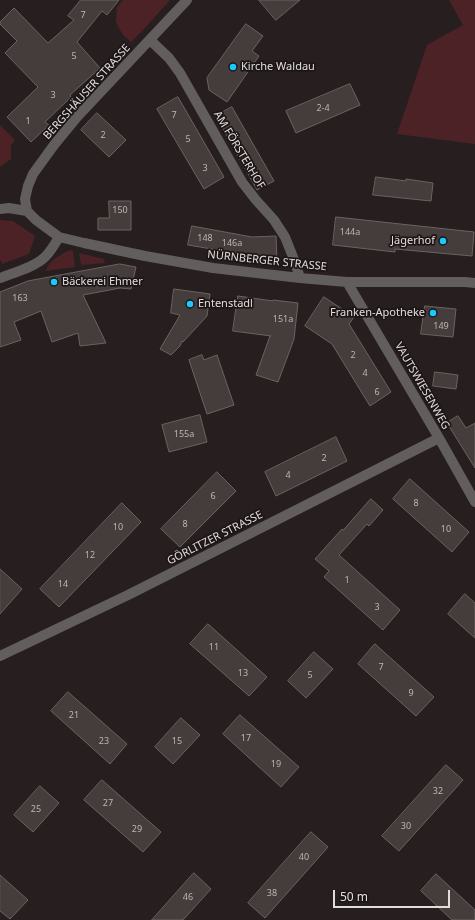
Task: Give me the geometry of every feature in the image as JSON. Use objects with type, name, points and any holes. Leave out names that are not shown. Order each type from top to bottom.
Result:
[{"type":"street","name":"BERGSHÄUSER STRASSE","points":[[27,211],[25,200],[28,186],[33,174],[54,145],[77,117],[187,0]]},
{"type":"street","name":"AM FÖRSTERHOF","points":[[150,40],[169,58],[180,73],[242,182],[274,220],[285,237],[296,262],[300,278]]},
{"type":"street","points":[[0,209],[9,208],[27,211]]},
{"type":"street","name":"NÜRNBERGER STRASSE","points":[[27,211],[36,220],[59,236],[145,256],[213,268],[347,282],[475,283]]},
{"type":"street","points":[[0,278],[33,266],[45,257],[59,236]]},
{"type":"street","name":"VAUTSWIESENWEG","points":[[347,282],[475,502]]},
{"type":"street","name":"GÖRLITZER STRASSE","points":[[0,656],[128,595],[439,438]]},
{"type":"shaded area","points":[[123,0],[170,0],[131,42],[123,35],[116,21],[117,7]]},
{"type":"shaded area","points":[[449,0],[475,0],[475,144],[397,134],[427,45],[463,25]]},
{"type":"shaded area","points":[[0,125],[15,140],[11,145],[11,159],[0,167]]},
{"type":"shaded area","points":[[0,220],[13,221],[35,236],[29,254],[2,264],[0,261]]},
{"type":"shaded area","points":[[72,250],[75,267],[46,271],[49,264],[55,259]]},
{"type":"shaded area","points":[[79,253],[104,259],[105,263],[81,265]]},
{"type":"building","points":[[81,0],[119,0],[107,15],[102,11],[77,42],[100,68],[70,95],[71,97],[45,122],[49,125],[31,142],[7,117],[38,87],[5,53],[17,41],[0,24],[0,22],[14,8],[48,43],[74,20],[68,16]]},
{"type":"building","points":[[259,0],[300,0],[276,20]]},
{"type":"building","name":"Kirche Waldau","points":[[246,24],[263,36],[252,51],[259,56],[227,102],[209,90],[207,78]]},
{"type":"building","points":[[350,84],[360,105],[296,133],[286,111]]},
{"type":"building","points":[[178,97],[224,177],[204,189],[157,109]]},
{"type":"building","points":[[232,107],[274,181],[257,190],[216,116]]},
{"type":"building","points":[[97,113],[126,140],[109,157],[81,130]]},
{"type":"building","points":[[376,177],[433,183],[431,201],[373,195]]},
{"type":"building","points":[[109,201],[131,201],[131,230],[98,230],[98,218],[109,218]]},
{"type":"building","points":[[336,217],[474,232],[472,256],[395,249],[395,252],[333,245]]},
{"type":"building","points":[[192,226],[252,237],[276,236],[277,263],[259,264],[259,257],[188,245]]},
{"type":"building","points":[[120,264],[136,267],[131,289],[120,288],[83,295],[106,343],[80,346],[78,333],[52,342],[41,311],[14,322],[21,340],[0,347],[0,292],[28,281]]},
{"type":"building","points":[[174,289],[210,294],[207,316],[183,342],[182,341],[180,346],[171,355],[160,349],[180,315],[171,313]]},
{"type":"building","points":[[238,296],[298,303],[294,339],[278,382],[256,375],[271,336],[233,331]]},
{"type":"building","points":[[324,297],[354,317],[349,324],[391,392],[370,406],[332,344],[305,326]]},
{"type":"building","points":[[425,306],[456,309],[453,337],[421,334]]},
{"type":"building","points":[[202,355],[204,360],[217,355],[234,405],[207,414],[189,360]]},
{"type":"building","points":[[435,372],[458,375],[456,389],[433,386]]},
{"type":"building","points":[[200,415],[207,442],[169,452],[162,425]]},
{"type":"building","points":[[458,416],[466,428],[475,423],[475,468],[447,423]]},
{"type":"building","points":[[336,437],[347,461],[276,496],[265,472]]},
{"type":"building","points":[[217,472],[236,491],[180,547],[161,529]]},
{"type":"building","points":[[410,479],[469,532],[452,552],[393,499]]},
{"type":"building","points":[[371,499],[383,510],[369,526],[367,524],[339,555],[400,610],[383,630],[324,577],[329,571],[315,559]]},
{"type":"building","points":[[122,503],[141,522],[59,607],[40,589]]},
{"type":"building","points":[[0,569],[22,589],[0,614]]},
{"type":"building","points":[[465,594],[475,603],[475,638],[448,614]]},
{"type":"building","points":[[208,624],[267,677],[249,696],[190,644]]},
{"type":"building","points":[[375,644],[434,697],[416,716],[358,664]]},
{"type":"building","points":[[314,652],[333,669],[306,698],[288,681]]},
{"type":"building","points":[[68,692],[127,744],[110,764],[51,711]]},
{"type":"building","points":[[240,715],[299,767],[281,787],[223,734]]},
{"type":"building","points":[[181,718],[200,735],[173,764],[155,747]]},
{"type":"building","points":[[446,765],[463,780],[399,851],[382,836]]},
{"type":"building","points":[[102,780],[161,832],[143,852],[84,800]]},
{"type":"building","points":[[40,786],[59,803],[33,832],[14,815]]},
{"type":"building","points":[[311,832],[328,847],[265,918],[248,903]]},
{"type":"building","points":[[194,873],[211,889],[183,920],[152,920]]},
{"type":"building","points":[[436,874],[475,910],[475,920],[452,920],[421,891]]},
{"type":"building","points":[[0,875],[28,900],[10,919],[0,911]]},
{"type":"place","name":"Kirche Waldau","points":[[233,67]]},
{"type":"place","name":"Jägerhof","points":[[443,241]]},
{"type":"place","name":"Bäckerei Ehmer","points":[[54,282]]},
{"type":"place","name":"Entenstadl","points":[[190,304]]},
{"type":"place","name":"Franken-Apotheke","points":[[433,313]]}]
